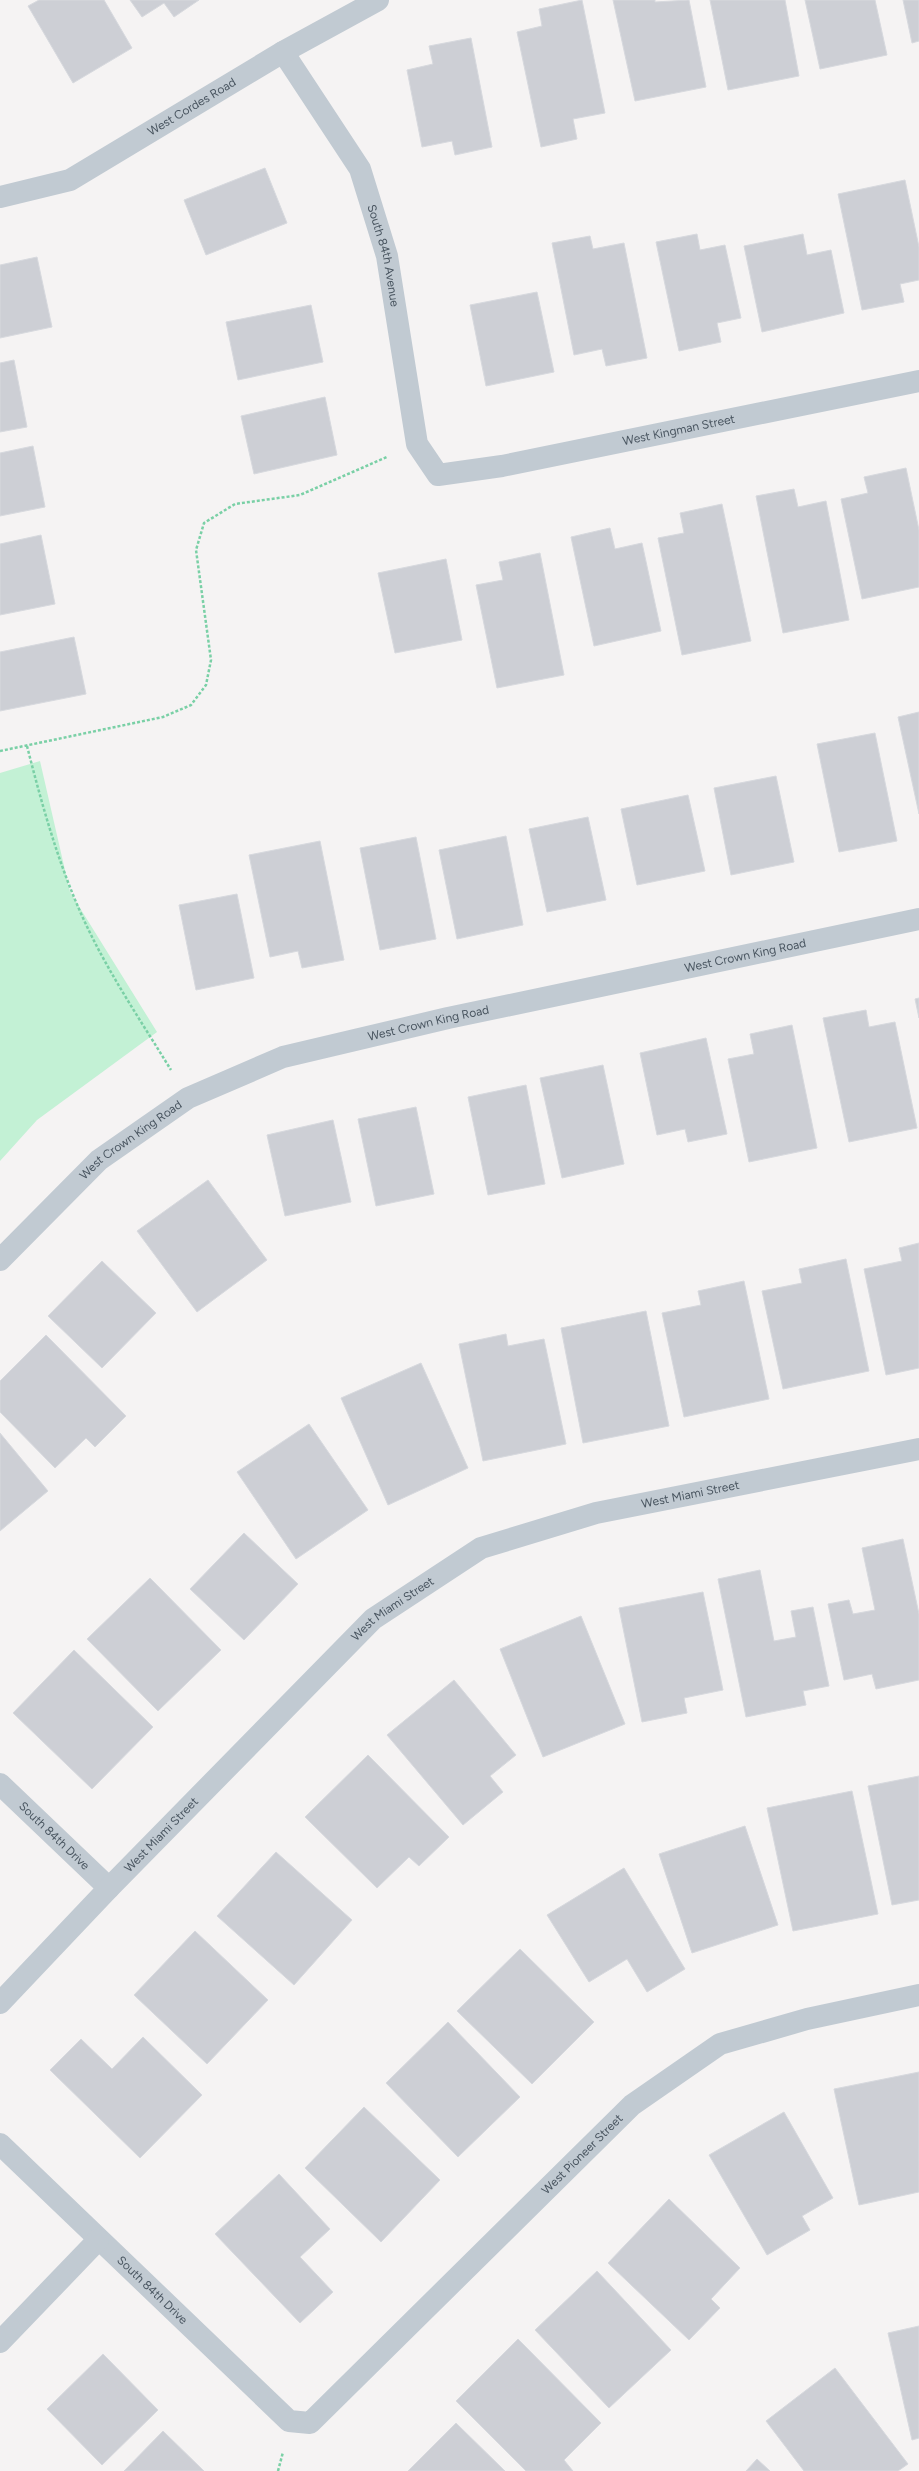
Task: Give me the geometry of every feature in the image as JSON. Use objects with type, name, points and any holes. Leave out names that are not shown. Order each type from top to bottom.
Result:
[{"type":"street","name":"West Cordes Road","points":[[0,197],[70,180],[282,52],[378,0]]},
{"type":"street","name":"South 84th Avenue","points":[[282,52],[360,169],[387,256],[417,444],[438,475]]},
{"type":"street","name":"West Kingman Street","points":[[438,475],[502,466],[919,381]]},
{"type":"street","name":"West Crown King Road","points":[[0,1260],[98,1160],[188,1098],[283,1057],[448,1018],[919,919]]},
{"type":"street","name":"West Miami Street","points":[[0,2003],[109,1888],[373,1619],[481,1548],[596,1513],[919,1449]]},
{"type":"street","name":"South 84th Drive","points":[[0,1784],[109,1888]]},
{"type":"street","name":"West Pioneer Street","points":[[310,2423],[632,2106],[708,2052],[720,2044],[807,2019],[919,1995]]},
{"type":"street","name":"South 84th Drive","points":[[0,2144],[98,2240],[289,2421],[310,2423]]},
{"type":"street","points":[[0,2342],[98,2240]]},
{"type":"path","points":[[0,751],[163,717],[190,705],[206,685],[210,660],[196,550],[204,523],[235,504],[300,495],[417,444]]},
{"type":"path","points":[[27,746],[49,831],[83,919],[121,987],[188,1098]]},
{"type":"green space","points":[[40,761],[70,892],[157,1032],[37,1120],[0,1161],[0,773]]},
{"type":"building","points":[[39,0],[104,0],[132,48],[73,83],[28,6]]},
{"type":"building","points":[[130,0],[199,0],[174,17],[164,3],[142,17]]},
{"type":"building","points":[[582,0],[605,113],[573,119],[577,139],[541,147],[517,32],[542,26],[539,9]]},
{"type":"building","points":[[613,0],[655,0],[655,2],[689,0],[706,87],[635,101]]},
{"type":"building","points":[[710,0],[785,0],[799,76],[728,90]]},
{"type":"building","points":[[805,0],[875,0],[887,55],[820,69]]},
{"type":"building","points":[[903,0],[919,0],[919,41],[912,43]]},
{"type":"building","points":[[471,38],[492,147],[455,155],[452,141],[422,147],[407,70],[433,64],[429,46]]},
{"type":"building","points":[[265,168],[287,223],[206,255],[184,200]]},
{"type":"building","points":[[905,180],[919,247],[919,280],[900,284],[904,302],[862,310],[838,194]]},
{"type":"building","points":[[697,234],[700,250],[725,245],[741,318],[717,323],[721,342],[679,351],[656,242]]},
{"type":"building","points":[[803,234],[807,255],[831,250],[844,313],[762,332],[744,246]]},
{"type":"building","points":[[590,236],[593,249],[624,243],[647,358],[606,366],[602,349],[574,355],[552,243]]},
{"type":"building","points":[[37,257],[52,327],[0,338],[0,265]]},
{"type":"building","points":[[537,292],[554,372],[486,386],[470,305]]},
{"type":"building","points":[[311,305],[323,362],[238,380],[226,322]]},
{"type":"building","points":[[14,360],[27,427],[0,432],[0,363]]},
{"type":"building","points":[[325,397],[337,455],[254,474],[241,416]]},
{"type":"building","points":[[33,446],[45,507],[0,516],[0,453]]},
{"type":"building","points":[[906,468],[919,530],[919,587],[862,599],[841,499],[868,493],[864,477]]},
{"type":"building","points":[[794,489],[798,507],[826,501],[849,620],[783,633],[756,496]]},
{"type":"building","points":[[722,504],[751,641],[682,655],[658,538],[684,533],[680,513]]},
{"type":"building","points":[[610,528],[615,549],[642,543],[661,631],[594,646],[571,537]]},
{"type":"building","points":[[41,535],[55,604],[0,615],[0,544]]},
{"type":"building","points":[[540,553],[564,675],[497,688],[476,585],[503,580],[499,562]]},
{"type":"building","points":[[446,559],[462,640],[395,653],[378,573]]},
{"type":"building","points":[[74,637],[86,694],[0,711],[0,652]]},
{"type":"building","points":[[919,712],[919,814],[898,717]]},
{"type":"building","points":[[875,733],[897,841],[839,852],[817,744]]},
{"type":"building","points":[[776,776],[794,862],[731,875],[714,788]]},
{"type":"building","points":[[688,795],[705,871],[637,885],[621,809]]},
{"type":"building","points":[[588,817],[606,900],[547,912],[529,829]]},
{"type":"building","points":[[506,836],[523,925],[457,939],[439,850]]},
{"type":"building","points":[[416,837],[436,939],[380,950],[360,848]]},
{"type":"building","points":[[320,841],[344,960],[302,968],[298,951],[270,957],[249,855]]},
{"type":"building","points":[[237,894],[254,978],[196,990],[179,905]]},
{"type":"building","points":[[919,998],[919,1018],[915,999]]},
{"type":"building","points":[[866,1010],[869,1027],[895,1022],[917,1128],[849,1142],[823,1018]]},
{"type":"building","points":[[792,1025],[817,1148],[749,1162],[728,1059],[754,1054],[750,1034]]},
{"type":"building","points":[[706,1038],[727,1134],[688,1142],[685,1129],[657,1135],[640,1053]]},
{"type":"building","points":[[603,1065],[624,1164],[562,1178],[540,1078]]},
{"type":"building","points":[[526,1085],[545,1184],[488,1195],[468,1097]]},
{"type":"building","points":[[416,1107],[434,1194],[376,1206],[358,1119]]},
{"type":"building","points":[[333,1120],[351,1202],[285,1216],[267,1135]]},
{"type":"building","points":[[208,1180],[267,1260],[197,1312],[137,1231]]},
{"type":"building","points":[[919,1243],[919,1368],[886,1375],[864,1269],[902,1261],[899,1248]]},
{"type":"building","points":[[846,1259],[869,1371],[783,1389],[762,1291],[802,1283],[799,1269]]},
{"type":"building","points":[[102,1261],[156,1313],[102,1368],[48,1316]]},
{"type":"building","points":[[744,1281],[769,1399],[684,1417],[662,1313],[701,1305],[698,1291]]},
{"type":"building","points":[[646,1311],[669,1426],[583,1443],[561,1328]]},
{"type":"building","points":[[506,1334],[508,1346],[544,1339],[566,1444],[483,1461],[459,1344]]},
{"type":"building","points":[[46,1335],[126,1416],[95,1447],[86,1438],[55,1468],[0,1412],[0,1381]]},
{"type":"building","points":[[421,1363],[468,1468],[388,1505],[341,1398]]},
{"type":"building","points":[[309,1424],[368,1510],[296,1559],[237,1472]]},
{"type":"building","points":[[0,1433],[48,1491],[0,1531]]},
{"type":"building","points":[[244,1533],[298,1584],[244,1640],[190,1589]]},
{"type":"building","points":[[903,1539],[919,1614],[919,1680],[876,1689],[872,1674],[844,1680],[828,1604],[849,1600],[853,1614],[875,1610],[862,1548]]},
{"type":"building","points":[[760,1570],[774,1641],[796,1637],[791,1611],[813,1607],[829,1686],[803,1691],[806,1705],[746,1717],[718,1579]]},
{"type":"building","points":[[150,1578],[221,1650],[158,1711],[87,1639]]},
{"type":"building","points":[[703,1592],[723,1690],[684,1698],[687,1713],[642,1722],[619,1608]]},
{"type":"building","points":[[581,1616],[625,1724],[543,1757],[500,1649]]},
{"type":"building","points":[[74,1650],[153,1727],[92,1789],[13,1713]]},
{"type":"building","points":[[454,1680],[516,1755],[490,1776],[503,1792],[463,1825],[387,1735]]},
{"type":"building","points":[[368,1755],[449,1837],[419,1866],[409,1857],[377,1888],[305,1817]]},
{"type":"building","points":[[919,1776],[919,1900],[892,1905],[868,1786]]},
{"type":"building","points":[[852,1791],[878,1914],[793,1931],[767,1808]]},
{"type":"building","points":[[745,1826],[778,1925],[692,1953],[659,1854]]},
{"type":"building","points":[[276,1852],[352,1920],[294,1985],[217,1916]]},
{"type":"building","points":[[624,1868],[685,1969],[647,1992],[627,1959],[589,1982],[547,1915]]},
{"type":"building","points":[[195,1931],[268,2000],[207,2064],[134,1995]]},
{"type":"building","points":[[520,1949],[594,2022],[532,2084],[457,2011]]},
{"type":"building","points":[[448,2022],[520,2097],[458,2157],[386,2083]]},
{"type":"building","points":[[143,2037],[202,2095],[140,2158],[50,2070],[81,2039],[112,2069]]},
{"type":"building","points":[[919,2072],[919,2192],[859,2205],[834,2089]]},
{"type":"building","points":[[364,2107],[440,2180],[381,2242],[305,2168]]},
{"type":"building","points":[[784,2112],[833,2198],[802,2216],[810,2230],[767,2255],[709,2155]]},
{"type":"building","points":[[279,2174],[330,2229],[300,2257],[333,2292],[300,2323],[215,2234]]},
{"type":"building","points":[[669,2199],[740,2268],[711,2299],[720,2308],[689,2340],[608,2263]]},
{"type":"building","points":[[597,2271],[671,2350],[609,2408],[535,2330]]},
{"type":"building","points":[[919,2326],[919,2438],[912,2440],[888,2333]]},
{"type":"building","points":[[518,2339],[601,2423],[564,2460],[573,2471],[526,2471],[456,2401]]},
{"type":"building","points":[[103,2354],[158,2410],[102,2465],[47,2409]]},
{"type":"building","points":[[835,2368],[908,2464],[898,2471],[804,2471],[766,2421]]},
{"type":"building","points":[[456,2423],[505,2471],[408,2471]]},
{"type":"building","points":[[163,2431],[204,2471],[124,2471]]},
{"type":"building","points":[[757,2459],[770,2471],[746,2471]]}]
